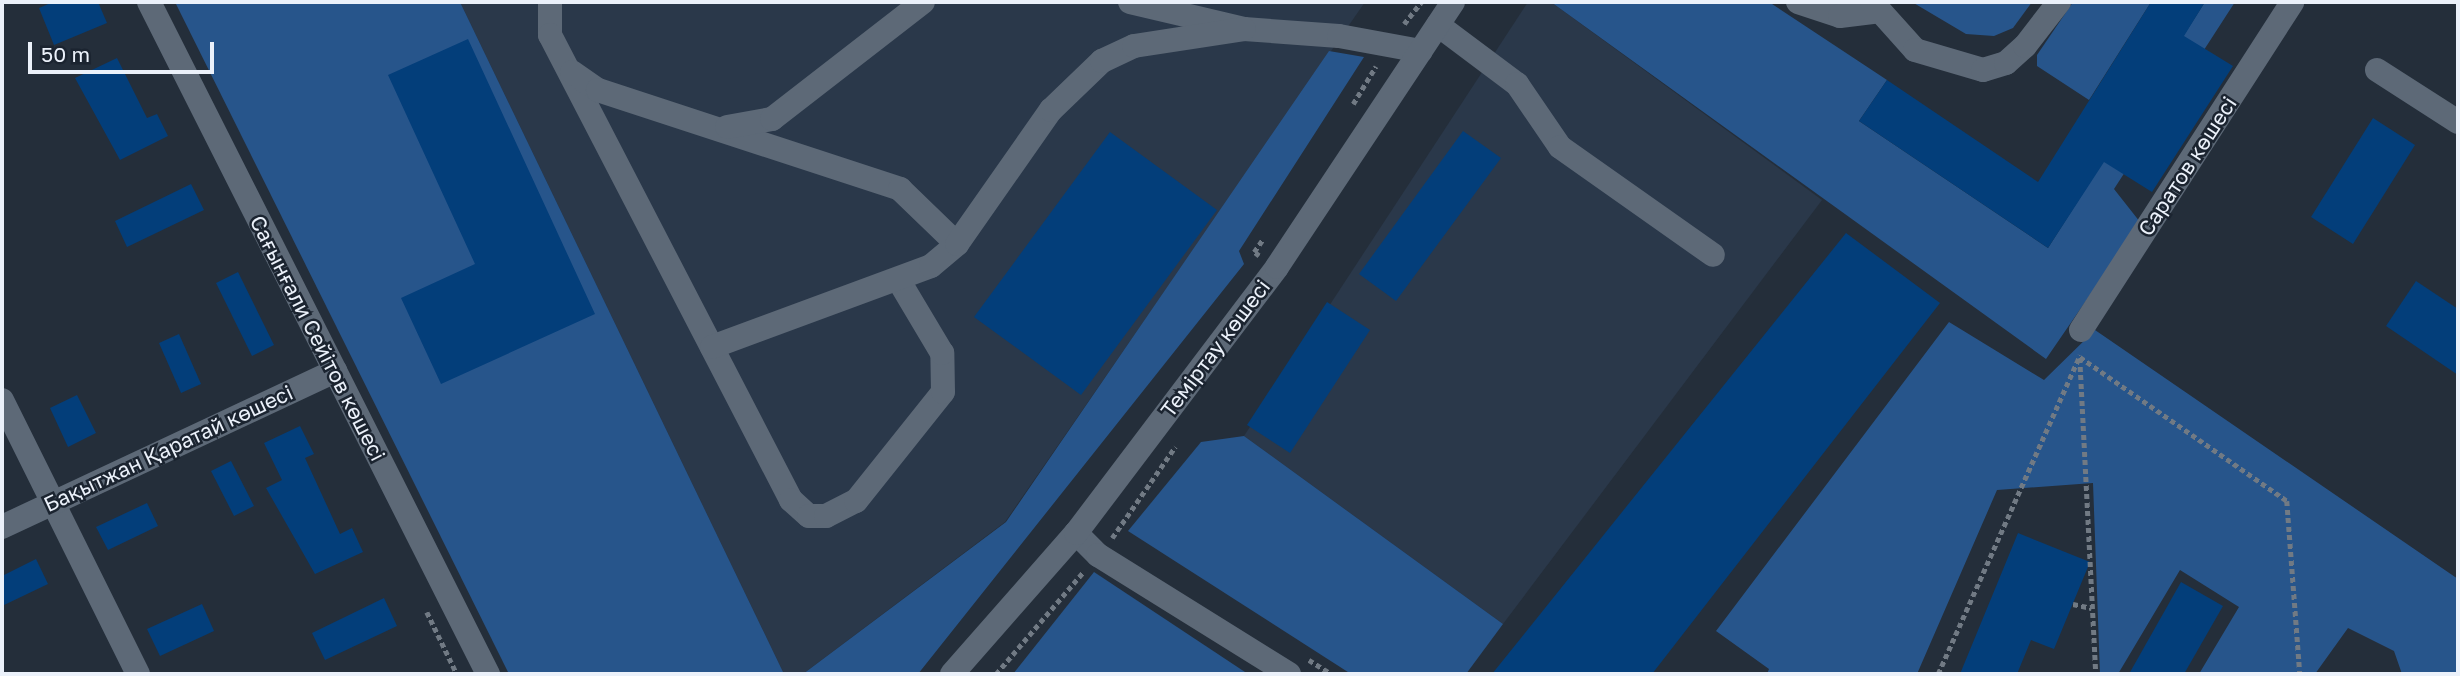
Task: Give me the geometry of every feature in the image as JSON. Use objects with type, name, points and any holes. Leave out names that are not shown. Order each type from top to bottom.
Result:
[{"type":"street","name":"Сағынғали Сейітов көшесі","points":[[149,2],[488,674]]},
{"type":"street","points":[[550,2],[550,35],[566,67],[798,510],[809,516],[841,512],[856,501],[943,392],[942,354],[899,281]]},
{"type":"street","points":[[709,126],[754,126],[772,119],[923,2]]},
{"type":"street","points":[[1130,2],[1244,29],[1339,36],[1420,51]]},
{"type":"street","name":"Теміртау көшесі","points":[[952,674],[1076,533],[1277,267],[1452,2]]},
{"type":"street","points":[[1798,2],[1840,16],[1876,7],[1915,50],[1983,70],[2025,46],[2059,2]]},
{"type":"street","name":"Саратов көшесі","points":[[2081,330],[2292,2]]},
{"type":"street","points":[[1438,25],[1517,84],[1560,147],[1713,255]]},
{"type":"street","points":[[712,347],[899,281],[957,244],[1051,110],[1102,61],[1134,47],[1244,29]]},
{"type":"street","points":[[566,67],[598,90],[900,189],[957,244]]},
{"type":"street","points":[[2377,69],[2458,122]]},
{"type":"street","name":"Бақытжан Қаратай көшесі","points":[[2,527],[51,501],[335,371]]},
{"type":"street","points":[[2,400],[138,674]]},
{"type":"street","points":[[1076,533],[1098,555],[1289,674]]},
{"type":"path","points":[[2081,330],[2080,357],[2096,674]]},
{"type":"path","points":[[1938,674],[2080,357]]},
{"type":"path","points":[[2080,357],[2287,501],[2300,674]]},
{"type":"path","points":[[2073,604],[2092,608]]},
{"type":"shaded area","points":[[175,2],[460,2],[784,674],[509,674]]},
{"type":"shaded area","points":[[460,2],[1365,2],[1005,522],[803,674],[784,674]]},
{"type":"shaded area","points":[[1528,2],[1551,2],[1822,200],[1503,624],[1244,436]]},
{"type":"shaded area","points":[[1551,2],[1769,2],[1887,80],[1859,121],[2048,248],[2205,2],[2235,2],[2114,189],[2140,222],[2046,359]]},
{"type":"shaded area","points":[[1912,2],[2032,2],[2013,28],[1994,36],[1966,34]]},
{"type":"shaded area","points":[[2073,2],[2151,2],[2089,100],[2037,66],[2037,55]]},
{"type":"shaded area","points":[[1329,51],[1364,57],[1239,251],[1244,264],[918,674],[803,674],[1006,522]]},
{"type":"shaded area","points":[[1949,322],[2044,380],[2095,330],[2458,579],[2458,674],[2402,674],[2394,651],[2348,628],[2315,674],[2199,674],[2239,607],[2180,570],[2118,674],[2100,674],[2093,483],[1997,490],[1917,674],[1767,674],[1769,669],[1716,631]]},
{"type":"shaded area","points":[[1244,436],[1503,624],[1466,674],[1351,674],[1128,531],[1201,442]]},
{"type":"shaded area","points":[[1094,572],[1248,674],[1013,674]]},
{"type":"building","points":[[53,2],[98,2],[107,23],[54,45],[39,8]]},
{"type":"building","points":[[2151,2],[2205,2],[2184,36],[2233,66],[2152,192],[2104,162],[2048,248],[1859,121],[1887,80],[2038,182]]},
{"type":"building","points":[[468,39],[595,314],[441,384],[401,298],[475,264],[388,75]]},
{"type":"building","points":[[117,58],[147,118],[157,114],[168,136],[120,160],[75,78]]},
{"type":"building","points":[[2373,118],[2415,145],[2353,244],[2311,217]]},
{"type":"building","points":[[1463,131],[1501,158],[1396,301],[1359,274]]},
{"type":"building","points":[[1110,132],[1217,210],[1081,395],[974,317]]},
{"type":"building","points":[[191,184],[204,210],[127,247],[115,221]]},
{"type":"building","points":[[1846,233],[1940,303],[1652,674],[1492,674]]},
{"type":"building","points":[[238,272],[274,345],[252,356],[216,283]]},
{"type":"building","points":[[2416,281],[2458,309],[2458,375],[2386,326]]},
{"type":"building","points":[[1327,302],[1370,330],[1290,453],[1247,425]]},
{"type":"building","points":[[179,334],[201,384],[181,393],[159,343]]},
{"type":"building","points":[[77,395],[96,433],[68,447],[50,408]]},
{"type":"building","points":[[300,426],[314,454],[305,458],[340,534],[352,528],[363,552],[315,574],[266,488],[282,480],[264,443]]},
{"type":"building","points":[[231,461],[254,506],[234,516],[211,471]]},
{"type":"building","points":[[147,503],[158,526],[108,550],[96,527]]},
{"type":"building","points":[[2018,533],[2090,562],[2054,649],[2031,640],[2017,674],[1960,674]]},
{"type":"building","points":[[36,559],[48,584],[2,606],[2,576]]},
{"type":"building","points":[[2181,582],[2223,606],[2184,674],[2129,674]]},
{"type":"building","points":[[384,598],[397,626],[325,660],[312,633]]},
{"type":"building","points":[[202,604],[214,631],[160,656],[147,629]]}]
